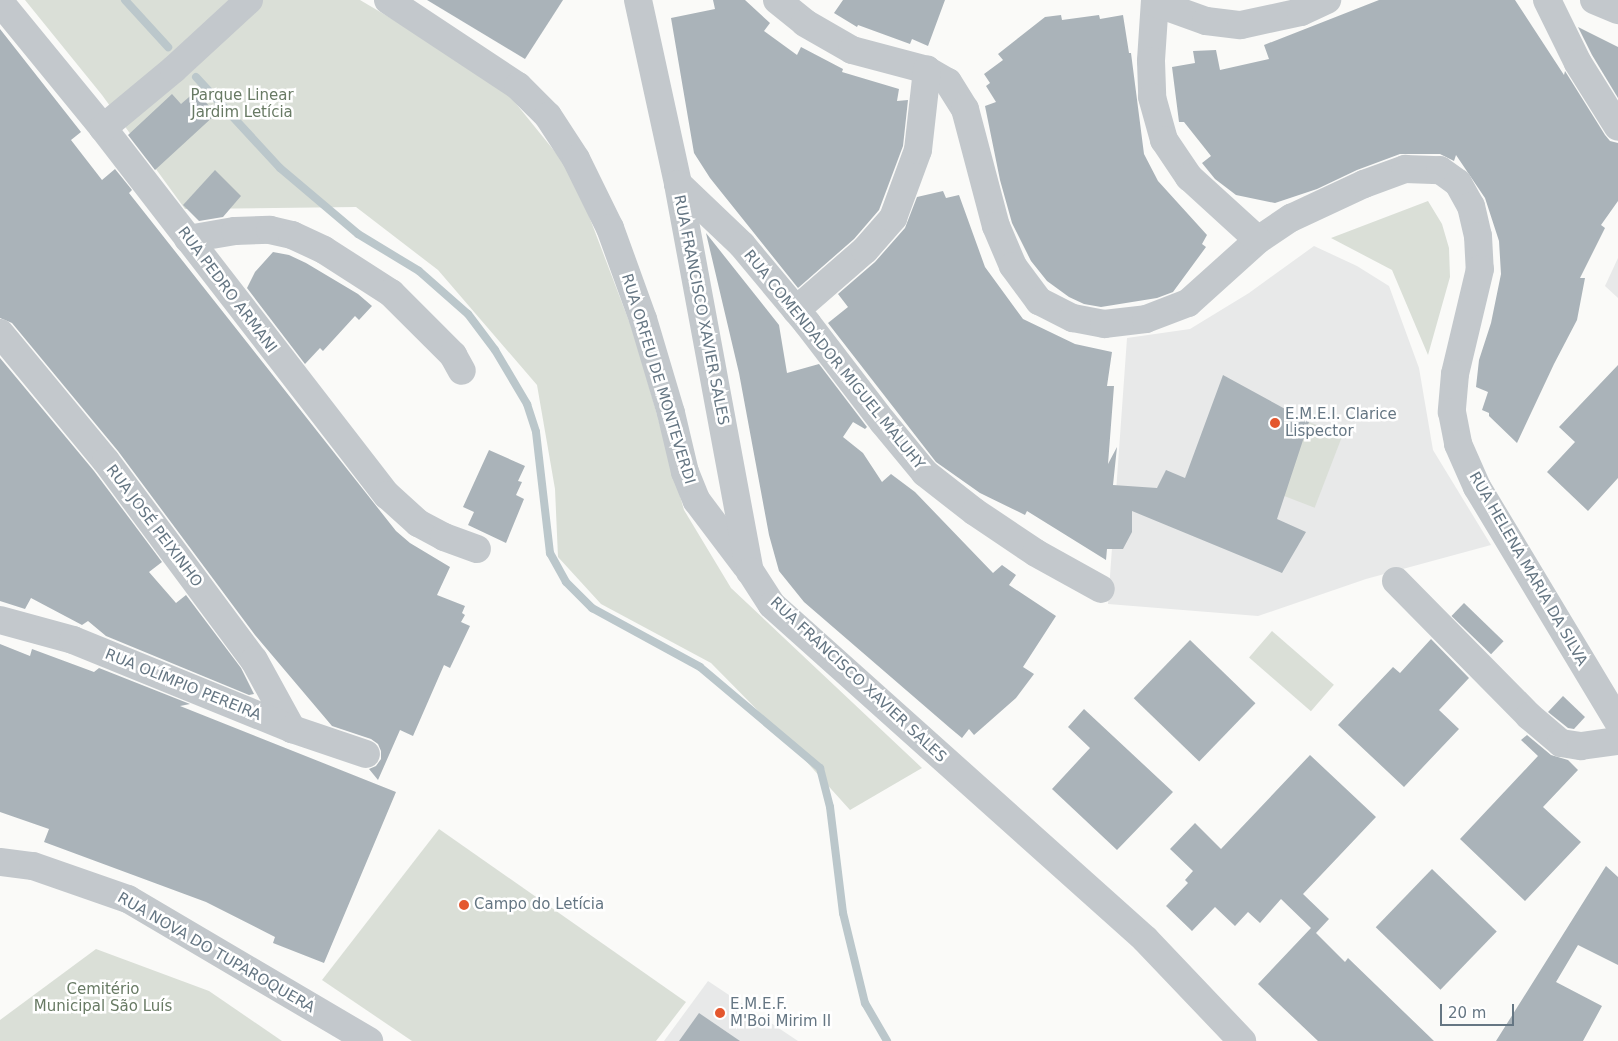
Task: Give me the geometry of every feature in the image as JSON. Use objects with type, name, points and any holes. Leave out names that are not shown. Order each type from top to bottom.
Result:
[{"type":"street","points":[[103,128],[174,69],[249,0]]},
{"type":"street","name":"RUA ORFEU DE MONTEVERDI","points":[[388,0],[518,86],[548,116],[576,159],[610,228],[643,320],[671,413],[685,472],[697,501],[750,571]]},
{"type":"street","name":"RUA FRANCISCO XAVIER SALES","points":[[638,0],[678,184],[750,571],[772,605],[1145,939],[1242,1041]]},
{"type":"street","name":"RUA HELENA MARIA DA SILVA","points":[[778,0],[805,23],[852,50],[927,70],[948,82],[965,109],[996,226],[1013,266],[1039,301],[1073,318],[1104,324],[1146,319],[1188,304],[1258,240],[1291,218],[1364,184],[1405,169],[1440,170],[1458,183],[1471,206],[1478,236],[1480,270],[1455,374],[1452,412],[1458,444],[1477,487],[1618,722]]},
{"type":"street","points":[[1258,240],[1189,177],[1164,140],[1152,97],[1151,61],[1156,2],[1206,21],[1241,24],[1301,12],[1327,0]]},
{"type":"street","points":[[1547,0],[1578,62],[1618,127]]},
{"type":"street","points":[[1594,0],[1618,10]]},
{"type":"street","name":"RUA PEDRO ARMANI","points":[[0,2],[103,128],[387,495],[418,522],[444,537],[478,550]]},
{"type":"street","points":[[796,310],[865,250],[893,218],[918,150],[927,70]]},
{"type":"street","name":"RUA COMENDADOR MIGUEL MALUHY","points":[[678,184],[742,246],[796,310],[925,472],[975,512],[1036,553],[1101,589]]},
{"type":"street","points":[[188,239],[235,231],[270,230],[292,235],[324,250],[391,293],[453,355],[462,371]]},
{"type":"street","name":"RUA JOSÉ PEIXINHO","points":[[0,333],[106,461],[248,652],[292,729]]},
{"type":"street","points":[[1396,581],[1529,716],[1561,743],[1581,746],[1618,741]]},
{"type":"street","name":"RUA OLÍMPIO PEREIRA","points":[[0,620],[73,640],[292,729],[366,754]]},
{"type":"street","name":"RUA NOVA DO TUPAROQUERA","points":[[0,862],[33,866],[128,898],[370,1041]]},
{"type":"shaded area","name":"E.M.E.I. Clarice Lispector","points":[[1314,246],[1357,266],[1389,286],[1419,368],[1433,450],[1491,545],[1366,579],[1258,616],[1108,604],[1127,338],[1190,329],[1249,293]]},
{"type":"shaded area","points":[[1618,258],[1618,298],[1605,286]]},
{"type":"shaded area","name":"E.M.E.F. M'Boi Mirim II","points":[[708,981],[798,1041],[664,1041]]},
{"type":"green space","name":"Parque Linear Jardim Letícia","points":[[25,0],[360,0],[465,62],[509,95],[573,174],[635,337],[684,510],[731,588],[922,768],[850,810],[786,739],[711,663],[601,604],[558,557],[555,489],[537,385],[438,270],[356,207],[185,209],[102,95]]},
{"type":"green space","points":[[1428,201],[1442,224],[1449,248],[1450,277],[1428,355],[1392,270],[1331,238]]},
{"type":"green space","points":[[1309,422],[1343,435],[1315,508],[1281,495]]},
{"type":"green space","points":[[1272,631],[1334,685],[1311,711],[1249,657]]},
{"type":"green space","name":"Campo do Letícia","points":[[439,829],[686,1002],[656,1041],[412,1041],[322,980]]},
{"type":"green space","name":"Cemitério Municipal São Luís","points":[[96,949],[209,991],[282,1041],[0,1041],[0,1020]]},
{"type":"building","points":[[427,0],[563,0],[525,59]]},
{"type":"building","points":[[713,0],[745,0],[770,23],[764,31],[797,55],[801,47],[843,69],[842,72],[899,89],[897,101],[908,100],[903,146],[879,210],[854,239],[798,288],[710,178],[694,153],[671,18],[715,9]]},
{"type":"building","points":[[843,0],[945,0],[928,46],[912,39],[910,44],[858,25],[857,27],[834,13]]},
{"type":"building","points":[[1379,0],[1515,0],[1564,75],[1565,71],[1605,135],[1610,141],[1618,143],[1618,201],[1601,225],[1605,228],[1580,278],[1585,278],[1577,320],[1517,443],[1489,416],[1489,413],[1482,410],[1488,392],[1476,387],[1479,360],[1491,323],[1501,274],[1499,241],[1485,198],[1456,155],[1454,161],[1440,154],[1400,154],[1357,170],[1317,189],[1275,203],[1236,195],[1215,179],[1202,163],[1211,156],[1184,122],[1179,122],[1172,67],[1195,63],[1193,51],[1216,50],[1220,70],[1269,59],[1264,45]]},
{"type":"building","points":[[1061,15],[1062,20],[1099,15],[1100,19],[1123,15],[1129,53],[1131,53],[1144,154],[1158,181],[1207,235],[1202,244],[1206,247],[1173,292],[1157,298],[1101,307],[1084,304],[1069,297],[1047,281],[1031,261],[1012,223],[1000,180],[985,106],[996,102],[986,86],[990,83],[984,74],[1003,60],[998,54],[1045,17]]},
{"type":"building","points":[[1578,27],[1618,47],[1618,98],[1592,55]]},
{"type":"building","points":[[0,29],[81,132],[71,140],[102,180],[115,169],[132,190],[129,193],[396,531],[410,543],[450,567],[437,595],[465,606],[462,613],[465,615],[461,622],[470,626],[450,668],[444,665],[413,736],[400,730],[378,780],[369,769],[376,766],[381,759],[381,751],[378,744],[371,739],[332,726],[255,635],[118,451],[12,323],[0,318]]},
{"type":"building","points":[[196,91],[216,114],[155,170],[128,135],[172,94],[181,104]]},
{"type":"building","points":[[215,170],[241,196],[223,217],[199,221],[183,205]]},
{"type":"building","points":[[943,191],[946,198],[959,195],[985,267],[1023,319],[1075,344],[1112,352],[1107,386],[1114,386],[1108,464],[1117,447],[1113,485],[1157,488],[1166,470],[1185,478],[1223,375],[1309,422],[1277,519],[1306,532],[1282,573],[1132,511],[1132,532],[1123,549],[1107,549],[1106,560],[1027,511],[1025,515],[980,493],[936,462],[828,323],[848,307],[838,294],[875,262],[905,228],[917,197]]},
{"type":"building","points":[[706,233],[779,325],[787,373],[819,364],[867,427],[865,429],[853,422],[843,437],[863,453],[882,482],[891,474],[915,492],[993,573],[1002,565],[1016,575],[1009,585],[1056,616],[1023,667],[1034,674],[1016,698],[974,735],[969,729],[962,738],[950,728],[804,602],[779,571],[769,535],[739,373]]},
{"type":"building","points":[[273,252],[289,255],[306,263],[358,294],[372,306],[359,320],[355,316],[323,351],[320,348],[305,364],[247,288],[255,272]]},
{"type":"building","points":[[0,358],[94,471],[162,562],[149,572],[176,603],[186,595],[241,668],[254,694],[249,695],[106,636],[88,621],[82,625],[31,598],[25,609],[0,601]]},
{"type":"building","points":[[1618,365],[1618,478],[1588,511],[1547,472],[1575,442],[1559,427]]},
{"type":"building","points":[[489,450],[525,466],[518,481],[522,482],[516,495],[524,499],[506,543],[468,525],[474,512],[463,507]]},
{"type":"building","points":[[1464,603],[1504,641],[1491,654],[1451,616]]},
{"type":"building","points":[[1431,639],[1469,678],[1439,710],[1459,729],[1404,787],[1338,725],[1393,667],[1400,673]]},
{"type":"building","points":[[1190,640],[1255,703],[1199,761],[1134,698]]},
{"type":"building","points":[[0,644],[30,656],[32,649],[94,672],[99,668],[190,704],[180,706],[396,792],[324,963],[273,943],[275,937],[206,902],[44,842],[49,829],[0,812]]},
{"type":"building","points":[[1563,696],[1585,717],[1574,729],[1568,728],[1548,712]]},
{"type":"building","points":[[1084,709],[1173,792],[1117,850],[1052,789],[1090,748],[1068,727]]},
{"type":"building","points":[[1527,735],[1551,755],[1568,760],[1578,770],[1543,807],[1581,842],[1525,901],[1460,839],[1538,756],[1521,740]]},
{"type":"building","points":[[1310,755],[1376,817],[1303,894],[1329,919],[1316,933],[1345,962],[1348,958],[1434,1041],[1318,1041],[1258,984],[1311,928],[1281,899],[1260,923],[1248,912],[1235,926],[1215,907],[1192,931],[1166,906],[1188,883],[1185,880],[1193,871],[1170,849],[1195,823],[1221,849]]},
{"type":"building","points":[[1606,866],[1618,877],[1618,965],[1578,945],[1556,982],[1602,1006],[1583,1041],[1496,1041]]},
{"type":"building","points":[[1432,869],[1497,932],[1440,990],[1376,927]]},
{"type":"building","points":[[699,1013],[740,1041],[679,1041]]},
{"type":"waterway","points":[[125,0],[168,47]]},
{"type":"waterway","points":[[196,77],[280,168],[358,234],[419,271],[468,314],[495,350],[527,404],[536,432],[550,553],[566,582],[592,608],[700,667],[820,768],[830,807],[843,913],[865,1003],[887,1041]]},
{"type":"place","name":"E.M.E.I. Clarice Lispector","points":[[1275,423]]},
{"type":"place","name":"Campo do Letícia","points":[[464,905]]},
{"type":"place","name":"E.M.E.F. M'Boi Mirim II","points":[[720,1013]]}]
